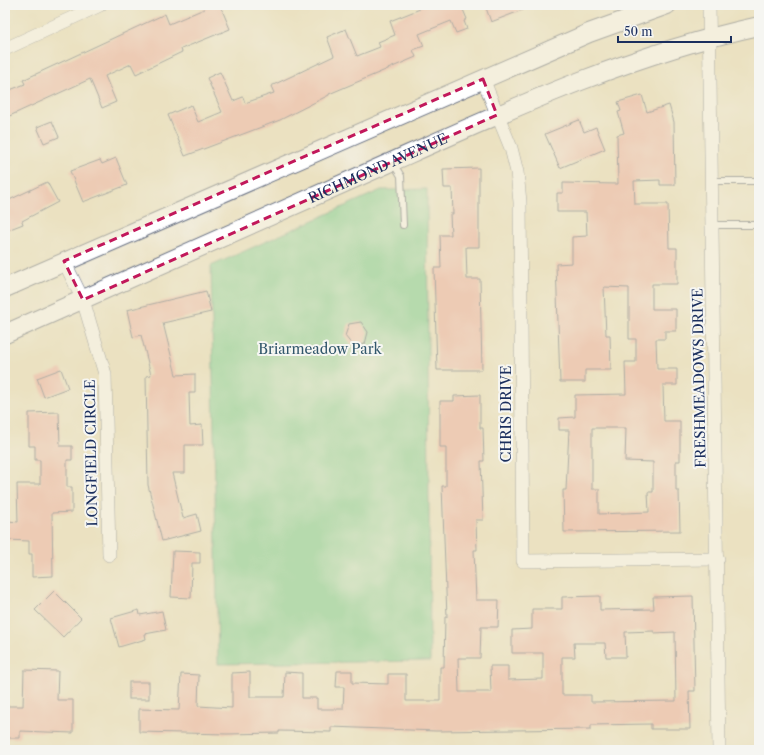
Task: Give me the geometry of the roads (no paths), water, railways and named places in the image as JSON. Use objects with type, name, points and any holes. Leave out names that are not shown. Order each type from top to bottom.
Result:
[{"type":"main road","points":[[5,288],[589,33],[667,5]]},
{"type":"main road","name":"RICHMOND AVENUE","points":[[5,334],[497,115],[621,65],[710,36],[759,26]]},
{"type":"street","points":[[5,49],[100,5]]},
{"type":"street","name":"FRESHMEADOWS DRIVE","points":[[709,5],[718,559],[719,750]]},
{"type":"street","name":"CHRIS DRIVE","points":[[483,79],[511,148],[517,172],[520,202],[523,561],[718,559]]},
{"type":"street","name":"LONGFIELD CIRCLE","points":[[64,261],[83,300],[106,374],[109,555]]},
{"type":"lane","points":[[392,162],[401,176],[403,225]]},
{"type":"lane","points":[[712,181],[759,181]]},
{"type":"lane","points":[[713,225],[759,225]]},
{"type":"park label","name":"Briarmeadow Park","points":[[320,349]]}]
